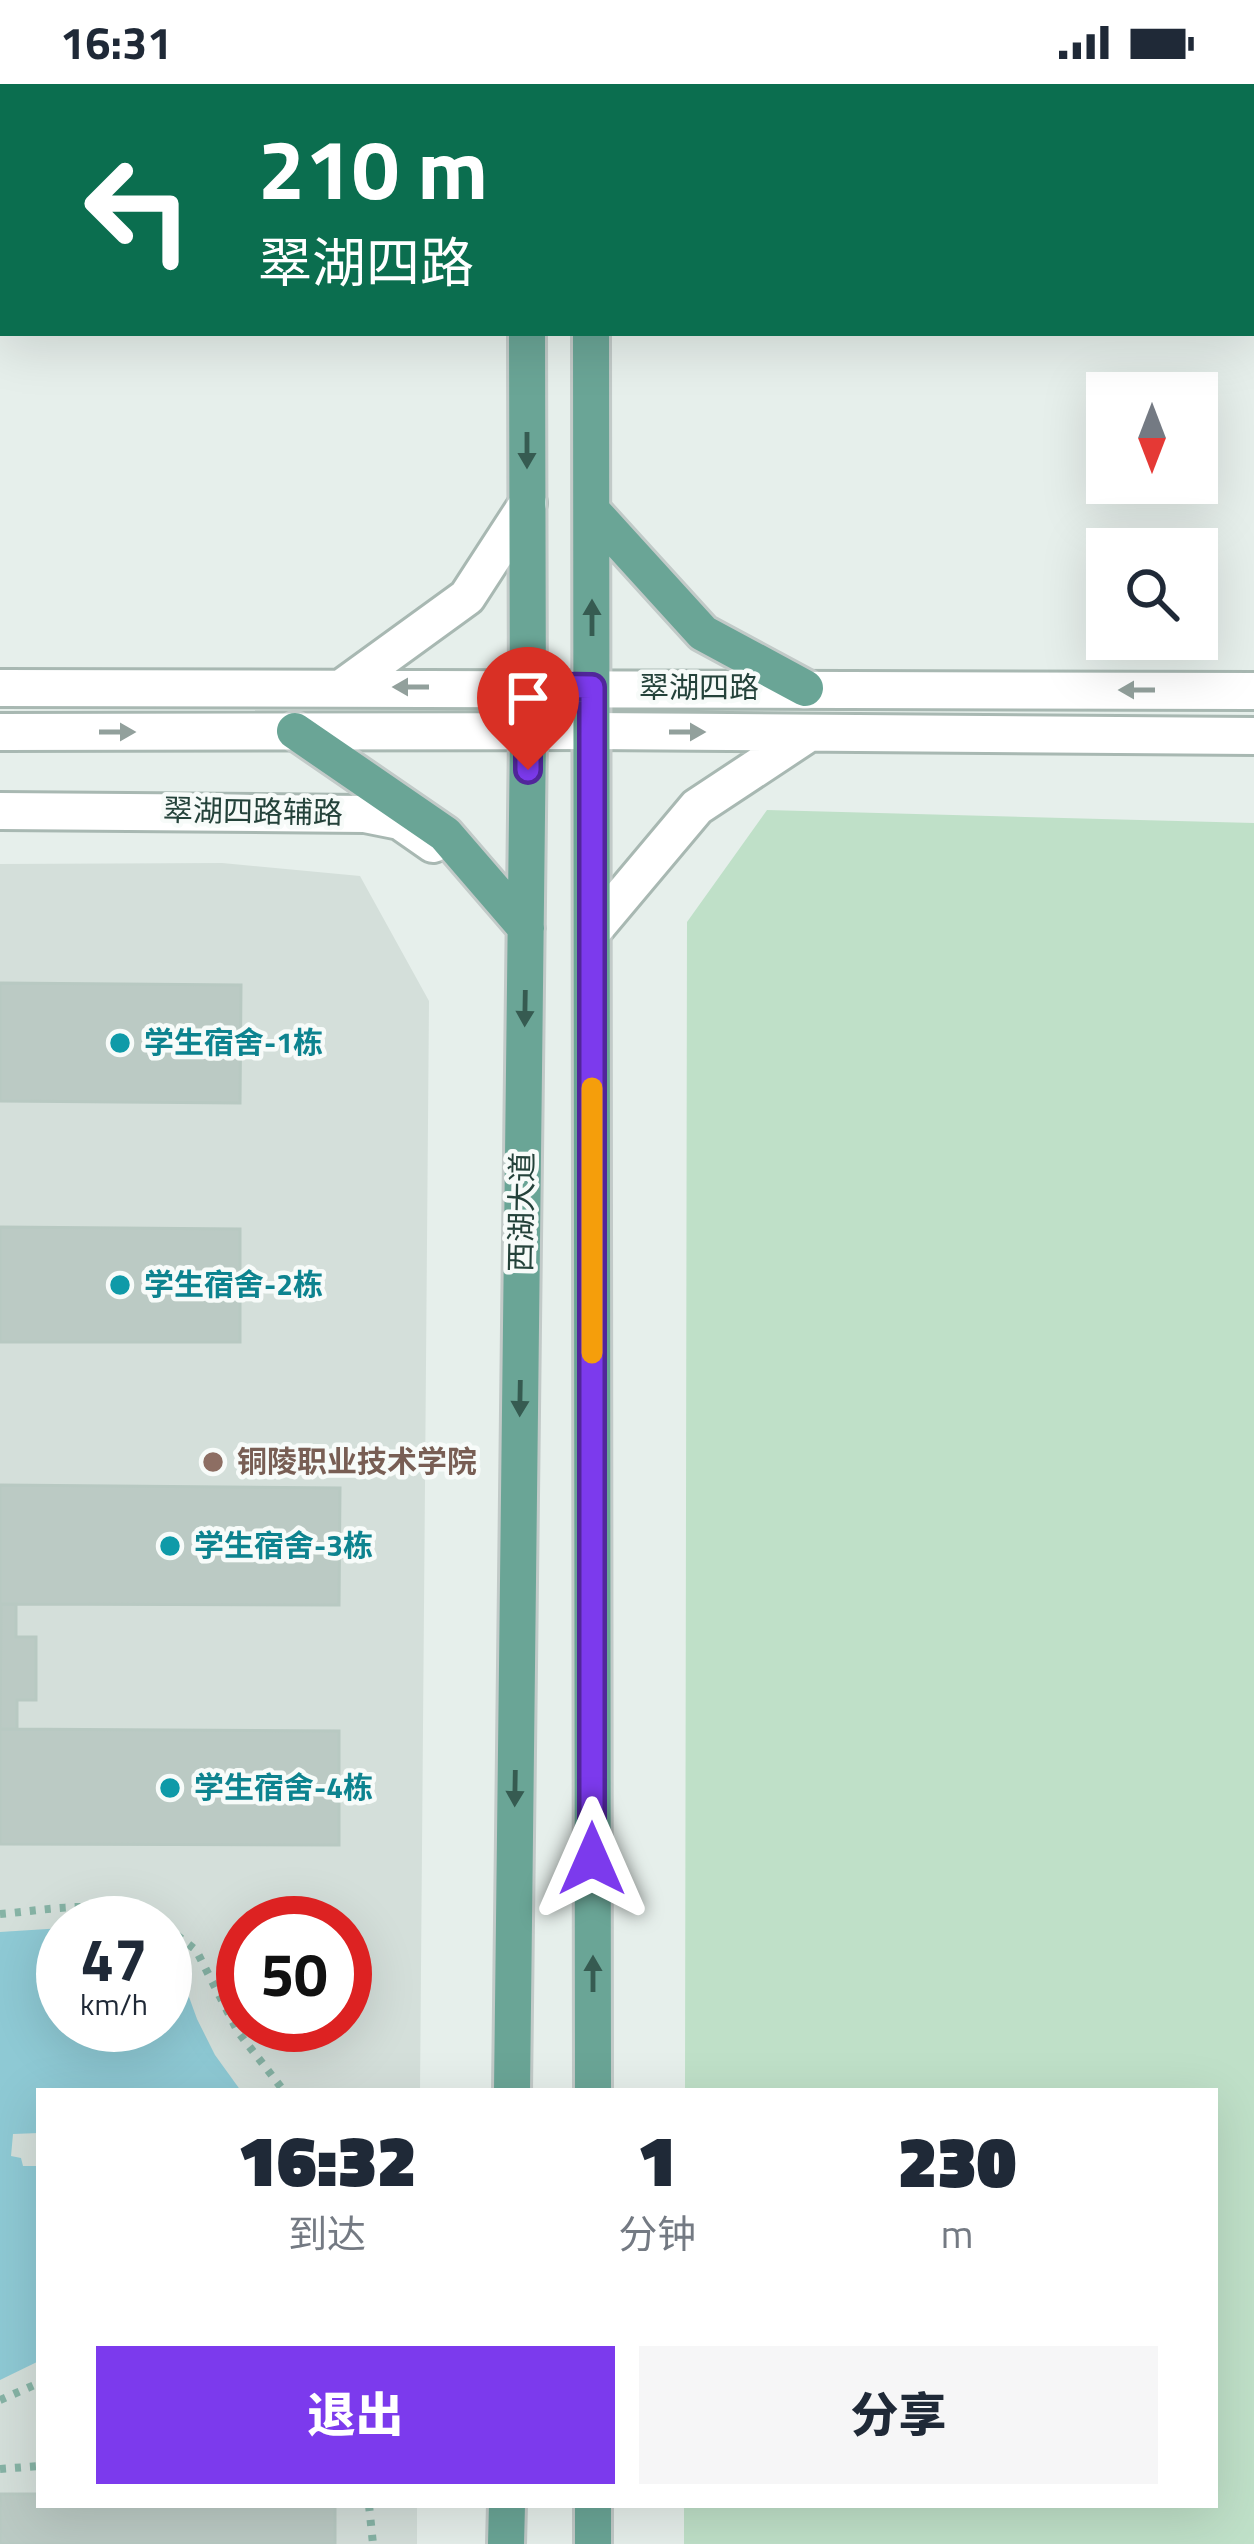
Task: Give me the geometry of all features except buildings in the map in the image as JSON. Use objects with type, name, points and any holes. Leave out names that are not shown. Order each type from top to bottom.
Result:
[{"type":"main road","name":"西湖大道","points":[[512,2088],[528,731],[527,336]]},
{"type":"main road","points":[[591,336],[592,2088]]},
{"type":"main road","points":[[592,511],[703,633],[805,688]]},
{"type":"main road","points":[[295,731],[445,834],[526,928]]},
{"type":"main road","points":[[506,2544],[507,2508]]},
{"type":"main road","points":[[592,2508],[592,2544]]},
{"type":"street","points":[[343,687],[467,597],[528,503]]},
{"type":"street","name":"翠湖四路","points":[[0,688],[1254,691]]},
{"type":"street","points":[[0,732],[1254,736]]},
{"type":"street","points":[[592,932],[697,807],[809,733]]},
{"type":"street","name":"翠湖四路辅路","points":[[0,811],[365,814],[400,821],[486,881]]},
{"type":"path","points":[[0,1914],[36,1911]]},
{"type":"path","points":[[192,1947],[238,2032],[282,2088]]},
{"type":"path","points":[[0,2400],[36,2384]]},
{"type":"path","points":[[0,2470],[36,2467]]},
{"type":"path","points":[[369,2508],[373,2544]]},
{"type":"shaded area","name":"铜陵职业技术学院","points":[[222,863],[360,876],[429,1001],[420,2088],[36,2088],[36,2508],[417,2508],[417,2544],[0,2544],[0,864]]},
{"type":"green space","points":[[767,810],[1254,823],[1254,2544],[684,2544],[684,2508],[1218,2508],[1218,2088],[685,2088],[687,922]]},
{"type":"water","points":[[36,1930],[36,2052],[192,2052],[192,2005],[215,2055],[239,2088],[36,2088],[36,2133],[13,2134],[11,2156],[21,2158],[23,2166],[36,2166],[36,2362],[0,2380],[0,1932]]},
{"type":"slow traffic","points":[[592,1088],[592,1353]]},
{"type":"place","name":"学生宿舍-1栋","points":[[120,1043]]},
{"type":"place","name":"学生宿舍-2栋","points":[[120,1285]]},
{"type":"place","name":"铜陵职业技术学院","points":[[213,1462]]},
{"type":"place","name":"学生宿舍-3栋","points":[[170,1546]]},
{"type":"place","name":"学生宿舍-4栋","points":[[170,1788]]},
{"type":"route","points":[[528,770],[528,686],[592,687],[592,1859]]}]
